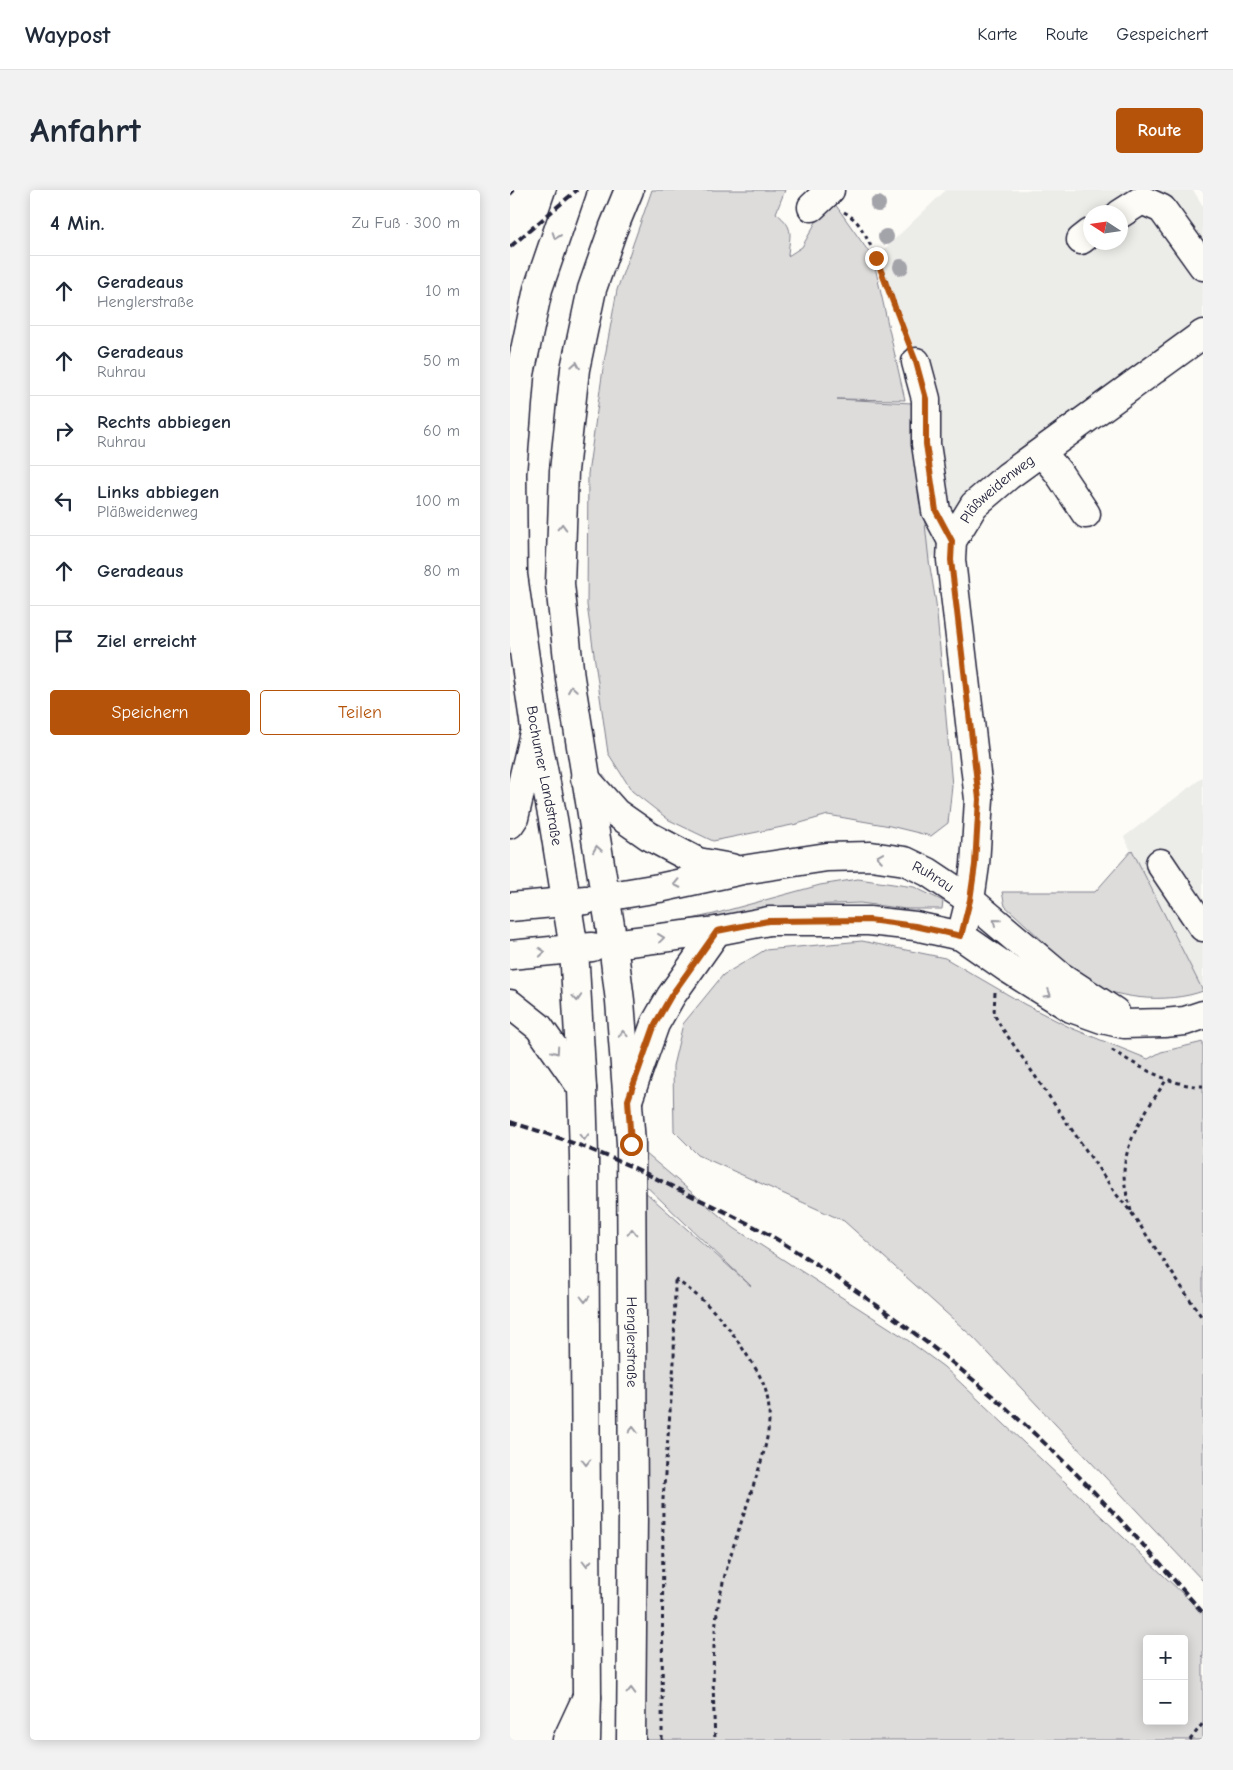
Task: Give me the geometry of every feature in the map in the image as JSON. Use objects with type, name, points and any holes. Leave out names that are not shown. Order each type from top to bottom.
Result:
[{"type":"main road","name":"Bochumer Landstraße","points":[[572,190],[538,289],[520,374],[512,473],[515,632],[535,728],[574,949]]},
{"type":"main road","points":[[613,944],[570,678],[560,584],[564,471],[575,369],[592,289],[629,190]]},
{"type":"main road","points":[[1128,209],[1142,200],[1162,209],[1203,266]]},
{"type":"main road","name":"Pläßweidenweg","points":[[961,936],[970,900],[976,857],[979,799],[951,560],[952,541],[974,505],[1008,476],[1203,334]]},
{"type":"main road","points":[[916,362],[926,399],[926,444],[936,511],[952,541]]},
{"type":"main road","points":[[1042,453],[1058,472],[1086,514]]},
{"type":"main road","points":[[510,824],[514,818],[535,728]]},
{"type":"main road","name":"Ruhrau","points":[[585,778],[616,813],[649,836],[698,862],[742,870]]},
{"type":"main road","name":"Ruhrau","points":[[510,907],[567,903],[659,888],[742,870],[827,857],[871,856],[905,861],[928,872],[970,900],[1060,976],[1112,1011],[1142,1023]]},
{"type":"main road","points":[[1160,863],[1203,927]]},
{"type":"main road","name":"Ruhrau","points":[[510,954],[574,949],[717,931],[768,921],[869,920],[915,926],[961,936],[1007,968],[1071,1008],[1102,1019],[1124,1024],[1185,1020],[1203,1015]]},
{"type":"main road","points":[[628,1100],[655,1024],[671,996],[717,931]]},
{"type":"main road","name":"Henglerstraße","points":[[613,944],[622,1013],[631,1144],[633,1514],[631,1740]]},
{"type":"main road","points":[[574,949],[584,1156],[586,1740]]},
{"type":"main road","points":[[510,1004],[539,1027],[582,1088]]},
{"type":"main road","points":[[567,1740],[587,1697]]},
{"type":"path","points":[[821,199],[844,212],[861,227],[876,258],[916,362]]},
{"type":"path","points":[[996,990],[994,1014],[1000,1025],[1131,1212],[1203,1319]]},
{"type":"path","points":[[1131,1212],[1124,1173],[1127,1154],[1134,1134],[1150,1105],[1168,1079],[1203,1086]]},
{"type":"path","points":[[662,1740],[663,1508],[674,1362],[675,1279],[706,1302],[731,1329],[758,1373],[767,1395],[769,1411],[766,1443],[729,1560],[719,1602],[713,1682],[715,1740]]},
{"type":"path","points":[[1190,1740],[1203,1723]]},
{"type":"shaded area","points":[[652,190],[785,190],[776,213],[789,228],[788,256],[802,247],[830,197],[873,258],[905,400],[837,399],[912,403],[929,561],[936,603],[952,786],[948,823],[931,836],[890,826],[828,815],[797,824],[713,841],[669,820],[632,791],[608,753],[587,605],[588,474],[604,362],[617,290]]},
{"type":"shaded area","points":[[946,190],[1193,190],[1203,206],[1203,330],[952,537],[929,561],[912,403],[923,367],[876,257]]},
{"type":"shaded area","points":[[1203,777],[1203,991],[1124,837]]},
{"type":"shaded area","points":[[1132,850],[1203,991],[1173,998],[1140,998],[1107,991],[1093,985],[1073,972],[1005,906],[1002,892],[1095,892]]},
{"type":"shaded area","points":[[858,879],[914,887],[943,901],[942,909],[906,909],[860,903],[784,906],[718,921],[655,927],[714,914],[820,885]]},
{"type":"shaded area","points":[[862,941],[945,958],[1024,1004],[1071,1028],[1148,1059],[1161,1052],[1203,1042],[1203,1581],[974,1338],[844,1221],[698,1155],[674,1131],[673,1066],[683,1024],[723,975],[765,950]]},
{"type":"shaded area","points":[[645,1153],[734,1228],[902,1336],[944,1367],[1203,1613],[1203,1656],[1201,1656],[1203,1657],[1203,1740],[634,1740],[643,1190],[751,1286],[644,1184]]},
{"type":"railway","points":[[510,194],[514,190]]},
{"type":"railway","points":[[510,247],[577,190]]},
{"type":"railway","points":[[510,1122],[577,1144],[625,1164],[727,1213],[775,1238],[858,1292],[961,1369],[1025,1425],[1113,1512],[1203,1613]]},
{"type":"route","points":[[631,1144],[628,1100],[655,1024],[671,996],[717,931],[768,921],[869,920],[915,926],[961,936],[970,900],[975,865],[979,799],[951,560],[952,541],[936,511],[926,444],[926,399],[916,362],[876,258]]}]
